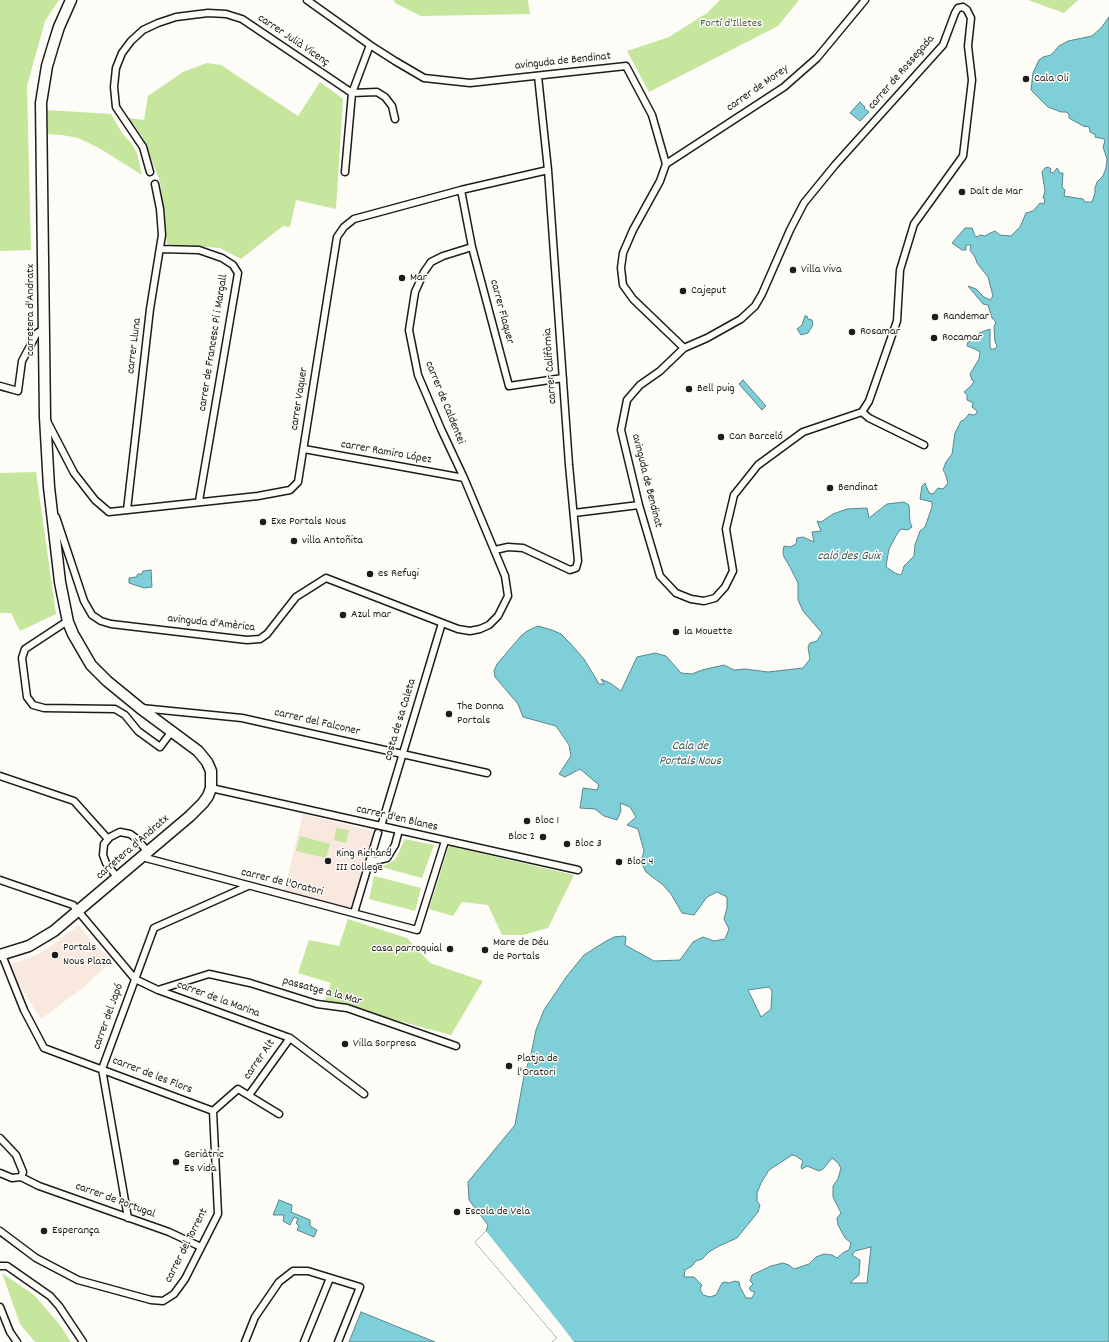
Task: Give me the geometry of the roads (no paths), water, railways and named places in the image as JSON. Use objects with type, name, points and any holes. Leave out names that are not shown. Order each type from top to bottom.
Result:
[{"type":"main road","name":"carretera d'Andratx","points":[[1,955],[20,950],[37,942],[54,931],[196,810],[208,796],[211,788],[211,771],[205,758],[172,731],[140,708],[95,670],[85,656],[68,622],[60,582],[50,501],[45,417],[41,104],[46,73],[53,46],[59,27],[71,0]]},
{"type":"street","name":"avinguda de Bendinat","points":[[306,0],[370,45],[424,78],[470,83],[626,66],[652,115],[666,164]]},
{"type":"street","name":"carrer de Morey","points":[[666,164],[784,88],[817,58],[865,0]]},
{"type":"street","name":"carrer de Rossegada","points":[[684,348],[707,338],[741,319],[755,306],[804,203],[835,165],[943,45],[955,13],[958,8],[963,7],[967,10],[971,18],[968,46],[972,80],[963,156],[914,224],[900,270],[897,321],[870,401],[862,412]]},
{"type":"street","name":"carrer Julià Vicenç","points":[[150,172],[143,147],[116,107],[114,83],[116,68],[122,53],[130,41],[142,30],[158,23],[176,17],[208,13],[226,14],[242,19],[352,93]]},
{"type":"street","points":[[345,172],[352,93],[370,45]]},
{"type":"street","name":"carrer Califòrnia","points":[[495,550],[508,547],[524,548],[570,570],[576,568],[578,561],[548,170],[538,76]]},
{"type":"street","points":[[352,93],[377,92],[385,97],[392,106],[395,119]]},
{"type":"street","points":[[666,164],[660,181],[633,230],[623,253],[620,268],[623,285],[633,299],[684,348]]},
{"type":"street","name":"carrer Vaquer","points":[[45,417],[74,473],[95,500],[109,512],[199,501],[258,496],[290,490],[298,482],[337,237],[344,227],[354,219],[461,190],[548,170]]},
{"type":"street","name":"carrer Lluna","points":[[127,510],[150,308],[162,235],[160,209],[155,184]]},
{"type":"street","name":"carrer Flaquer","points":[[461,190],[472,247],[509,386],[563,378]]},
{"type":"street","name":"carrer de Caldentei","points":[[442,623],[470,631],[480,629],[489,625],[498,616],[505,605],[508,596],[505,576],[495,550],[418,375],[409,330],[415,292],[424,272],[431,262],[443,256],[472,247]]},
{"type":"street","name":"carrer de Francesc Pi i Margall","points":[[160,250],[199,250],[222,258],[233,265],[238,273],[199,501]]},
{"type":"street","points":[[0,386],[18,391],[22,361],[37,333],[44,329]]},
{"type":"street","name":"avinguda de Bendinat","points":[[684,348],[660,371],[640,385],[627,400],[622,430],[639,505],[660,576],[676,592],[691,600],[704,601],[714,598],[725,587],[732,571],[726,529],[734,495],[758,465],[803,432],[862,412]]},
{"type":"street","points":[[862,412],[869,418],[924,445]]},
{"type":"street","name":"carrer Ramiro López","points":[[304,449],[464,478]]},
{"type":"street","name":"avinguda d'Amèrica","points":[[50,501],[84,602],[92,615],[106,623],[247,640],[260,639],[267,634],[296,597],[326,578],[442,623]]},
{"type":"street","points":[[574,513],[639,505]]},
{"type":"street","points":[[68,622],[25,649],[22,658],[27,697],[33,705],[44,708],[115,709],[125,715],[138,731],[160,747],[172,731]]},
{"type":"street","name":"costa de sa Caleta","points":[[382,823],[442,623]]},
{"type":"street","name":"carrer del Falconer","points":[[140,708],[242,718],[487,773]]},
{"type":"street","points":[[0,776],[74,801],[108,838]]},
{"type":"street","name":"carrer d'en Blanes","points":[[211,788],[578,870]]},
{"type":"street","points":[[370,862],[387,858],[395,845],[399,830]]},
{"type":"street","points":[[117,877],[106,863],[103,855],[104,847],[108,838],[117,833],[130,834],[137,839],[145,854]]},
{"type":"street","points":[[354,913],[378,833]]},
{"type":"street","name":"carrer de l'Oratori","points":[[145,854],[248,886],[417,930],[445,841]]},
{"type":"street","points":[[0,880],[73,905],[79,911]]},
{"type":"street","name":"carrer del Japó","points":[[128,1218],[102,1069],[154,928],[248,886]]},
{"type":"street","name":"carrer de la Marina","points":[[79,911],[135,978],[158,990],[290,1038],[364,1094]]},
{"type":"street","name":"carrer de les Flors","points":[[1,955],[24,1010],[44,1048],[212,1111]]},
{"type":"street","name":"passatge a la Mar","points":[[158,990],[209,974],[250,983],[317,1004],[347,1008],[456,1046]]},
{"type":"street","name":"carrer Alt","points":[[249,1095],[290,1038]]},
{"type":"street","points":[[212,1111],[238,1089],[279,1114]]},
{"type":"street","name":"carrer del Torrent","points":[[0,1230],[36,1258],[78,1280],[151,1300],[163,1301],[174,1294],[185,1279],[218,1214],[212,1111]]},
{"type":"street","points":[[0,1138],[16,1155],[23,1172],[21,1177]]},
{"type":"street","name":"carrer de Portugal","points":[[0,1173],[12,1178],[21,1177],[39,1186],[170,1232],[201,1247]]},
{"type":"street","points":[[0,1261],[3,1266],[50,1296],[59,1306],[83,1342]]},
{"type":"street","points":[[245,1342],[255,1317],[279,1282],[293,1271],[308,1271],[360,1287],[338,1342]]},
{"type":"street","points":[[304,1342],[330,1278]]},
{"type":"street","points":[[0,1307],[10,1332],[17,1342]]},
{"type":"water","points":[[1109,17],[1109,1342],[552,1342],[557,1338],[475,1242],[486,1231],[488,1225],[469,1200],[468,1182],[515,1125],[524,1076],[531,1054],[536,1030],[544,1010],[567,976],[584,955],[614,937],[624,936],[626,937],[625,945],[654,961],[680,960],[693,942],[703,937],[714,941],[725,939],[729,929],[724,919],[727,908],[727,897],[717,892],[707,897],[694,915],[682,913],[671,894],[663,885],[646,872],[641,862],[644,851],[638,829],[627,825],[636,817],[630,807],[620,803],[621,811],[617,820],[604,816],[595,809],[580,808],[583,788],[597,790],[599,785],[580,769],[565,777],[559,774],[571,756],[569,745],[556,726],[523,717],[518,704],[495,677],[494,671],[497,664],[521,636],[527,631],[538,626],[561,634],[584,659],[599,684],[604,684],[601,679],[610,683],[621,691],[637,657],[655,653],[666,656],[681,673],[692,674],[724,665],[734,670],[745,669],[768,672],[803,668],[810,659],[808,647],[810,643],[817,641],[822,633],[803,611],[798,600],[798,583],[784,557],[784,546],[790,547],[796,544],[797,538],[803,537],[814,542],[812,532],[821,531],[817,521],[821,522],[833,514],[847,509],[867,508],[869,518],[887,504],[904,502],[909,505],[910,522],[912,527],[908,530],[901,529],[897,534],[889,549],[886,567],[900,575],[902,573],[904,566],[914,556],[915,545],[920,531],[925,527],[932,507],[932,502],[920,499],[922,486],[925,483],[929,493],[933,494],[938,488],[943,489],[948,483],[943,470],[946,462],[952,454],[955,433],[961,421],[964,420],[969,414],[974,415],[977,413],[977,411],[972,407],[973,403],[967,400],[967,395],[964,392],[972,385],[974,381],[972,380],[970,374],[979,359],[980,352],[967,346],[968,342],[971,341],[974,335],[979,337],[979,333],[990,329],[990,348],[995,349],[997,346],[995,342],[994,327],[996,322],[992,318],[988,305],[983,304],[968,286],[976,289],[984,297],[990,300],[993,296],[988,277],[977,263],[970,250],[971,245],[966,245],[966,250],[962,250],[952,243],[965,228],[972,228],[975,236],[977,237],[980,235],[986,236],[995,231],[1000,235],[1011,236],[1020,227],[1026,213],[1033,211],[1040,203],[1044,204],[1045,199],[1043,198],[1045,191],[1042,172],[1048,167],[1051,169],[1050,172],[1053,173],[1057,168],[1060,173],[1063,173],[1062,187],[1065,190],[1064,196],[1083,199],[1085,202],[1092,202],[1097,182],[1103,176],[1106,168],[1107,159],[1103,147],[1105,141],[1104,139],[1095,137],[1096,135],[1090,132],[1089,127],[1085,127],[1069,118],[1069,114],[1066,112],[1061,112],[1048,107],[1031,90],[1033,73],[1039,60],[1043,57],[1051,55],[1059,46],[1068,41],[1092,36],[1101,28]],"holes":[[[769,987],[772,991],[771,1009],[761,1017],[748,990]],[[792,1155],[803,1161],[801,1167],[802,1169],[807,1166],[819,1171],[823,1169],[832,1158],[838,1163],[841,1168],[838,1179],[833,1186],[833,1197],[841,1213],[837,1218],[838,1225],[845,1238],[851,1243],[849,1250],[837,1258],[832,1255],[824,1254],[816,1257],[809,1264],[794,1269],[783,1263],[771,1266],[752,1275],[750,1281],[753,1284],[749,1288],[751,1291],[755,1292],[752,1298],[746,1298],[739,1282],[735,1281],[722,1283],[716,1295],[710,1297],[703,1295],[700,1289],[702,1285],[694,1277],[684,1277],[685,1270],[692,1266],[696,1261],[702,1259],[709,1252],[737,1238],[758,1212],[760,1205],[757,1201],[757,1193],[769,1170]],[[871,1247],[867,1283],[850,1283],[859,1275],[860,1260],[852,1255],[855,1251]]]},
{"type":"water","points":[[860,102],[869,112],[860,121],[850,113]]},
{"type":"water","points":[[805,316],[812,320],[813,325],[808,333],[801,335],[797,329],[802,325]]},
{"type":"water","points":[[743,380],[766,406],[762,410],[739,384]]},
{"type":"water","points":[[151,570],[152,587],[144,588],[129,583],[129,578],[142,574],[143,571]]},
{"type":"water","points":[[279,1200],[292,1205],[291,1212],[310,1220],[310,1226],[317,1230],[314,1237],[297,1230],[299,1226],[296,1223],[298,1219],[294,1217],[290,1225],[283,1221],[284,1215],[273,1215]]},
{"type":"water","points":[[361,1312],[435,1342],[349,1342]]},
{"type":"place","name":"Cala Oli","points":[[1026,79]]},
{"type":"place","name":"Dalt de Mar","points":[[962,192]]},
{"type":"place","name":"Villa Viva","points":[[793,270]]},
{"type":"place","name":"Mar","points":[[402,278]]},
{"type":"place","name":"Cajeput","points":[[683,291]]},
{"type":"place","name":"Randemar","points":[[935,317]]},
{"type":"place","name":"Rosamar","points":[[852,332]]},
{"type":"place","name":"Rocamar","points":[[934,338]]},
{"type":"place","name":"Bell puig","points":[[689,389]]},
{"type":"place","name":"Can Barceló","points":[[721,437]]},
{"type":"place","name":"Bendinat","points":[[830,488]]},
{"type":"place","name":"Exe Portals Nous","points":[[263,522]]},
{"type":"place","name":"villa Antoñita","points":[[294,541]]},
{"type":"place","name":"es Refugi","points":[[370,574]]},
{"type":"place","name":"Azul mar","points":[[343,615]]},
{"type":"place","name":"la Mouette","points":[[676,632]]},
{"type":"place","name":"The Donna Portals","points":[[449,714]]},
{"type":"place","name":"Bloc 1","points":[[527,821]]},
{"type":"place","name":"Bloc 2","points":[[543,837]]},
{"type":"place","name":"Bloc 3","points":[[567,844]]},
{"type":"place","name":"King Richard III College","points":[[328,861]]},
{"type":"place","name":"Bloc 4","points":[[619,862]]},
{"type":"place","name":"casa parroquial","points":[[450,949]]},
{"type":"place","name":"Mare de Déu de Portals","points":[[485,950]]},
{"type":"place","name":"Portals Nous Plaza","points":[[55,955]]},
{"type":"place","name":"Villa Sorpresa","points":[[345,1044]]},
{"type":"place","name":"Platja de l'Oratori","points":[[509,1066]]},
{"type":"place","name":"Geriàtric Es Vida","points":[[176,1162]]},
{"type":"place","name":"Escola de Vela","points":[[457,1212]]},
{"type":"place","name":"Esperança","points":[[44,1231]]},
{"type":"park label","name":"Fortí d'Illetes","points":[[731,24]]},
{"type":"water label","name":"caló des Guix","points":[[849,557]]},
{"type":"water label","name":"Cala de Portals Nous","points":[[690,754]]}]
